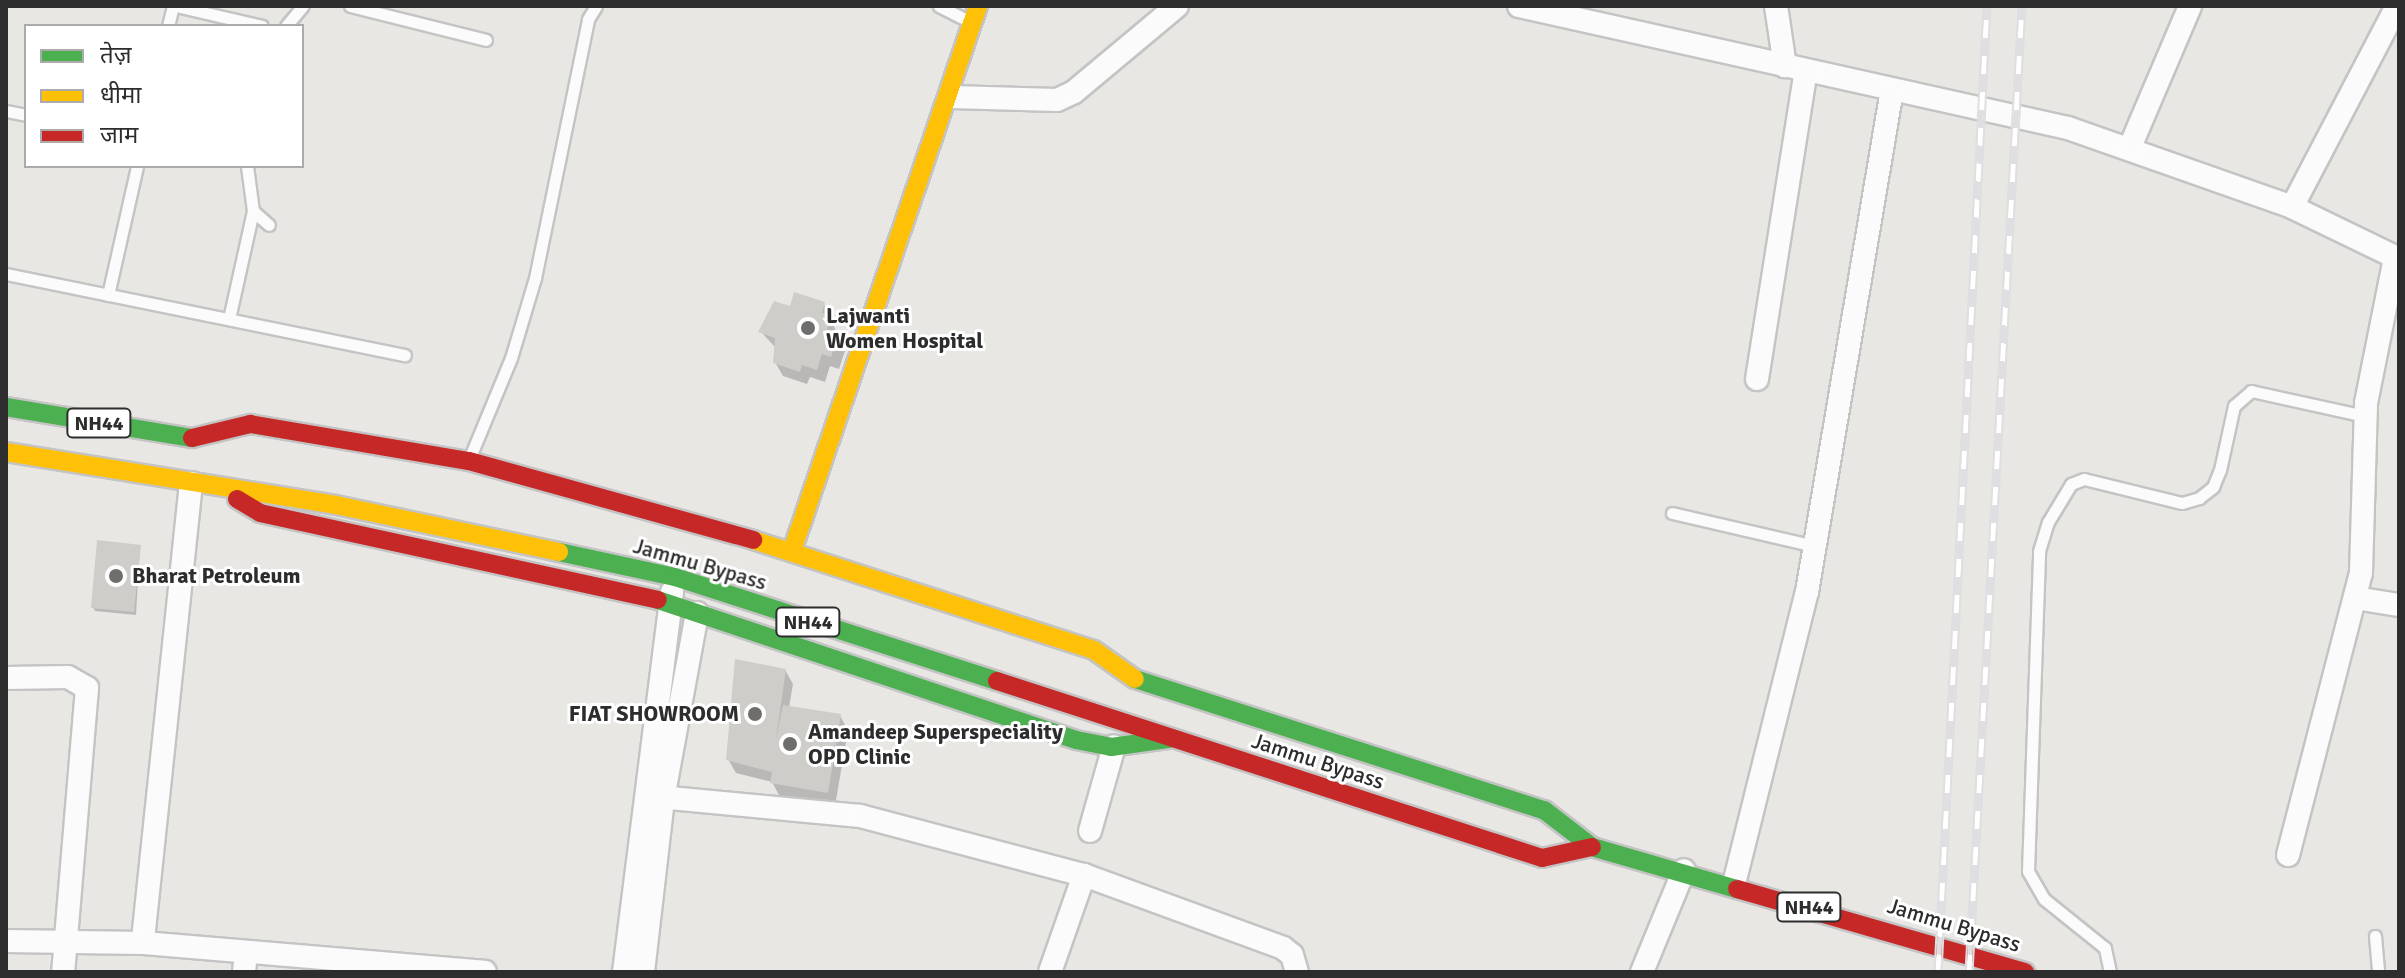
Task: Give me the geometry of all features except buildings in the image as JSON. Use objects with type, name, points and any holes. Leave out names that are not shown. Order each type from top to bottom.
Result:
[{"type":"main road","points":[[792,551],[951,97],[975,14]]},
{"type":"main road","name":"Jammu Bypass","points":[[6,407],[192,438],[250,424],[469,461],[792,551],[1094,650],[1135,679],[1544,810],[1592,847],[1734,884],[2025,972]]},
{"type":"main road","name":"Jammu Bypass","points":[[6,452],[442,525],[675,577],[1542,858],[1592,847]]},
{"type":"main road","points":[[217,487],[260,513],[670,603],[1076,740],[1114,746],[1171,739]]},
{"type":"street","points":[[951,97],[1057,100],[1074,92],[1177,6]]},
{"type":"street","points":[[1757,379],[1796,68],[1776,6]]},
{"type":"street","points":[[2292,207],[2397,6]]},
{"type":"street","points":[[1527,7],[2068,128],[2130,147],[2292,207],[2397,258],[2365,416],[2363,553],[2355,598],[2288,855]]},
{"type":"street","points":[[2130,147],[2184,8]]},
{"type":"street","points":[[1734,884],[1815,546],[1892,90]]},
{"type":"street","points":[[143,943],[191,483]]},
{"type":"street","points":[[643,972],[670,603],[675,577]]},
{"type":"street","points":[[2355,598],[2399,605]]},
{"type":"street","points":[[624,972],[656,798],[697,613]]},
{"type":"street","points":[[6,678],[68,677],[87,688],[63,972]]},
{"type":"street","points":[[1090,831],[1114,746]]},
{"type":"street","points":[[656,798],[860,816],[1084,875],[1283,948],[1292,955],[1297,972]]},
{"type":"street","points":[[1642,972],[1684,870]]},
{"type":"street","points":[[1050,972],[1084,875]]},
{"type":"street","points":[[6,941],[143,943],[245,962],[485,972]]},
{"type":"lane","points":[[174,6],[253,24]]},
{"type":"lane","points":[[288,24],[303,6]]},
{"type":"lane","points":[[350,6],[486,40]]},
{"type":"lane","points":[[469,461],[511,358],[531,293],[588,19],[596,6]]},
{"type":"lane","points":[[939,6],[975,14]]},
{"type":"lane","points":[[108,295],[137,168]]},
{"type":"lane","points":[[229,319],[253,211],[245,168]]},
{"type":"lane","points":[[253,211],[269,225]]},
{"type":"lane","points":[[6,274],[405,355]]},
{"type":"lane","points":[[2110,972],[2105,948],[2044,899],[2028,871],[2037,577],[2048,522],[2071,484],[2084,479],[2182,503],[2199,498],[2213,487],[2220,470],[2234,406],[2251,391],[2365,416]]},
{"type":"lane","points":[[1672,513],[1815,546]]},
{"type":"lane","points":[[2375,936],[2378,972]]},
{"type":"railway","points":[[1938,972],[1987,6]]},
{"type":"railway","points":[[1969,972],[2022,6]]},
{"type":"traffic: fast","points":[[6,407],[192,438]]},
{"type":"traffic: fast","points":[[559,552],[675,577],[997,681]]},
{"type":"traffic: fast","points":[[658,600],[1076,740],[1111,747],[1169,739]]},
{"type":"traffic: fast","points":[[1135,679],[1544,810],[1592,847],[1737,889]]},
{"type":"traffic: slow","points":[[792,551],[978,6]]},
{"type":"traffic: slow","points":[[6,452],[336,505],[559,552]]},
{"type":"traffic: slow","points":[[753,540],[1094,650],[1135,679]]},
{"type":"traffic: jam","points":[[192,438],[250,424],[469,461],[753,540]]},
{"type":"traffic: jam","points":[[237,499],[260,513],[658,600]]},
{"type":"traffic: jam","points":[[997,681],[1542,858],[1592,847]]},
{"type":"traffic: jam","points":[[1737,889],[2025,972]]},
{"type":"place","name":"Lajwanti Women Hospital","points":[[808,328]]},
{"type":"place","name":"Bharat Petroleum","points":[[116,576]]},
{"type":"place","name":"FIAT SHOWROOM","points":[[755,714]]},
{"type":"place","name":"Amandeep Superspeciality OPD Clinic","points":[[790,744]]}]
